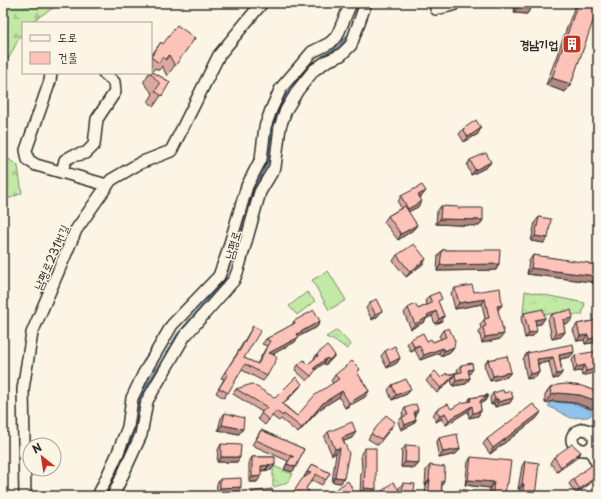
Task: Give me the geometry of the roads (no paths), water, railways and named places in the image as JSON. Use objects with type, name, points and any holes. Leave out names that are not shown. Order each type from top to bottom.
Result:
[{"type":"street","name":"남평로231번길","points":[[25,496],[22,389],[32,333],[76,230],[111,180],[140,163],[171,151],[219,55],[262,3]]},
{"type":"street","name":"남평로","points":[[98,496],[128,427],[132,398],[144,373],[172,326],[219,276],[226,257],[246,186],[261,159],[265,127],[281,88],[312,52],[330,43],[337,36],[351,3]]},
{"type":"street","name":"남평로","points":[[113,496],[141,435],[147,401],[184,336],[234,280],[260,192],[275,167],[280,127],[286,110],[298,90],[314,70],[327,61],[341,55],[350,45],[366,3]]},
{"type":"street","points":[[436,9],[452,5],[454,3]]},
{"type":"street","points":[[51,74],[50,81],[26,150],[28,160],[36,165],[107,185]]},
{"type":"street","points":[[62,172],[65,160],[72,156],[86,153],[94,145],[97,119],[115,92],[114,82],[105,74]]},
{"type":"street","points":[[590,449],[598,464]]},
{"type":"water","points":[[550,403],[575,404],[591,410],[591,415],[588,417],[571,418],[548,406]]},
{"type":"waterway","points":[[311,66],[313,63],[339,47],[349,34],[359,6]]},
{"type":"waterway","points":[[106,496],[135,428],[140,397],[178,334],[225,279],[254,187],[269,160],[273,124],[285,96],[301,78]]},
{"type":"place","name":"경남기업","points":[[572,44]]}]
